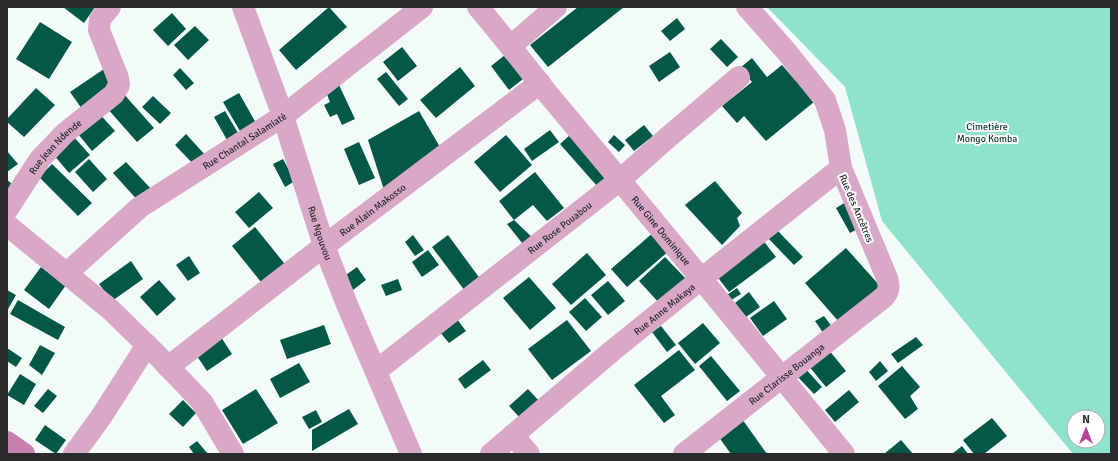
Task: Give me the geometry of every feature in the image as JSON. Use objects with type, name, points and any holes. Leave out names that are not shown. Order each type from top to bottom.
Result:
[{"type":"street","name":"Rue jean Ndende","points":[[7,210],[40,159],[65,133],[114,94],[119,86],[118,78],[99,30],[100,19],[110,7]]},
{"type":"street","name":"Rue Ngouvou","points":[[243,7],[283,116],[324,246],[411,454]]},
{"type":"street","name":"Rue Chantal Salamiaté","points":[[67,273],[140,207],[283,116],[422,7]]},
{"type":"street","name":"Rue Gine Dominique","points":[[478,7],[844,454]]},
{"type":"street","points":[[511,46],[556,7]]},
{"type":"street","name":"Rue des Ancêtres","points":[[747,7],[786,51],[825,100],[835,130],[840,168],[887,278],[890,287],[888,292]]},
{"type":"street","name":"Rue Rose Pouabou","points":[[376,371],[620,180],[739,77]]},
{"type":"street","name":"Rue Alain Makosso","points":[[168,367],[324,246],[540,83]]},
{"type":"street","name":"Rue Anne Makaya","points":[[490,454],[612,351],[840,168]]},
{"type":"street","points":[[7,225],[111,310],[147,345],[202,402],[233,454]]},
{"type":"street","name":"Rue Clarisse Bouanga","points":[[684,454],[884,297],[888,292]]},
{"type":"street","points":[[74,454],[147,345]]},
{"type":"street","points":[[513,435],[529,454]]},
{"type":"street","points":[[7,442],[24,454]]},
{"type":"green space","name":"Cimetière Mongo Komba","points":[[767,7],[1111,7],[1111,454],[1073,454],[1069,449],[1106,449],[1106,409],[1066,409],[1066,445],[882,221],[845,87]]},
{"type":"building","points":[[63,7],[95,7],[84,23]]},
{"type":"building","points":[[329,7],[347,27],[296,70],[279,50]]},
{"type":"building","points":[[578,7],[624,7],[548,67],[530,45]]},
{"type":"building","points":[[172,13],[186,29],[168,46],[153,30]]},
{"type":"building","points":[[677,18],[685,29],[670,41],[661,31]]},
{"type":"building","points":[[40,22],[72,42],[49,79],[16,59]]},
{"type":"building","points":[[195,26],[209,40],[188,60],[174,45]]},
{"type":"building","points":[[721,39],[738,57],[727,67],[710,49]]},
{"type":"building","points":[[402,47],[417,66],[398,81],[383,62]]},
{"type":"building","points":[[670,52],[680,67],[659,82],[649,66]]},
{"type":"building","points":[[505,55],[523,79],[509,90],[491,66]]},
{"type":"building","points":[[752,58],[767,77],[782,65],[814,102],[766,141],[744,116],[737,123],[722,106],[752,82],[740,68]]},
{"type":"building","points":[[460,67],[475,86],[436,118],[420,100]]},
{"type":"building","points":[[180,68],[194,83],[186,90],[173,75]]},
{"type":"building","points":[[104,69],[117,85],[82,109],[70,92]]},
{"type":"building","points":[[386,72],[408,99],[399,106],[377,79]]},
{"type":"building","points":[[339,85],[355,119],[342,125],[337,114],[330,117],[324,105],[330,102],[326,92]]},
{"type":"building","points":[[36,88],[55,105],[24,137],[7,122],[7,119]]},
{"type":"building","points":[[122,92],[154,128],[137,142],[106,107]]},
{"type":"building","points":[[239,93],[256,123],[240,131],[223,102]]},
{"type":"building","points":[[153,96],[171,113],[160,124],[142,107]]},
{"type":"building","points":[[97,111],[115,131],[92,151],[74,129]]},
{"type":"building","points":[[225,111],[238,133],[227,140],[214,117]]},
{"type":"building","points":[[419,111],[444,154],[386,196],[368,140]]},
{"type":"building","points":[[644,125],[653,136],[634,151],[625,140]]},
{"type":"building","points":[[550,130],[559,142],[532,161],[524,149]]},
{"type":"building","points":[[186,134],[208,158],[197,168],[175,145]]},
{"type":"building","points":[[506,135],[532,165],[500,192],[474,162]]},
{"type":"building","points":[[570,135],[607,178],[597,186],[560,144]]},
{"type":"building","points":[[614,135],[625,145],[619,152],[608,142]]},
{"type":"building","points":[[73,136],[90,155],[69,173],[53,154]]},
{"type":"building","points":[[359,142],[375,178],[359,185],[344,149]]},
{"type":"building","points":[[7,151],[18,164],[7,172]]},
{"type":"building","points":[[89,159],[107,179],[93,192],[75,172]]},
{"type":"building","points":[[283,159],[295,181],[285,187],[273,164]]},
{"type":"building","points":[[126,162],[153,191],[140,203],[113,173]]},
{"type":"building","points":[[52,164],[92,203],[78,216],[39,177]]},
{"type":"building","points":[[535,172],[564,208],[547,221],[533,205],[514,220],[499,201]]},
{"type":"building","points":[[7,180],[11,183],[8,197],[7,197]]},
{"type":"building","points":[[715,181],[742,213],[737,218],[740,226],[722,245],[685,205]]},
{"type":"building","points":[[259,192],[273,208],[249,228],[235,212]]},
{"type":"building","points":[[846,202],[861,227],[850,233],[836,208]]},
{"type":"building","points":[[514,220],[535,240],[526,248],[507,224]]},
{"type":"building","points":[[255,227],[288,268],[265,287],[232,246]]},
{"type":"building","points":[[775,228],[803,257],[794,265],[766,236]]},
{"type":"building","points":[[654,232],[670,250],[627,287],[611,269]]},
{"type":"building","points":[[413,235],[424,250],[415,256],[405,242]]},
{"type":"building","points":[[448,235],[481,280],[465,291],[432,247]]},
{"type":"building","points":[[762,239],[776,257],[729,292],[716,275]]},
{"type":"building","points":[[846,248],[880,286],[839,322],[805,283]]},
{"type":"building","points":[[428,250],[439,265],[422,277],[412,262]]},
{"type":"building","points":[[587,253],[606,275],[571,305],[552,284]]},
{"type":"building","points":[[189,256],[200,273],[188,281],[176,265]]},
{"type":"building","points":[[665,257],[687,280],[661,305],[639,281]]},
{"type":"building","points":[[131,261],[143,279],[112,301],[99,284]]},
{"type":"building","points":[[41,267],[66,285],[49,309],[24,290]]},
{"type":"building","points":[[357,267],[366,280],[353,290],[343,277]]},
{"type":"building","points":[[529,277],[556,308],[530,330],[503,298]]},
{"type":"building","points":[[398,279],[402,290],[386,296],[381,285]]},
{"type":"building","points":[[159,280],[176,299],[157,316],[140,297]]},
{"type":"building","points":[[608,281],[625,301],[608,315],[591,295]]},
{"type":"building","points":[[737,288],[741,294],[728,302],[724,297]]},
{"type":"building","points":[[7,290],[16,295],[7,311]]},
{"type":"building","points":[[749,292],[760,307],[746,317],[735,303]]},
{"type":"building","points":[[585,298],[602,317],[586,331],[569,312]]},
{"type":"building","points":[[18,300],[65,327],[58,340],[10,314]]},
{"type":"building","points":[[774,301],[787,319],[763,336],[750,318]]},
{"type":"building","points":[[824,316],[833,328],[824,334],[815,321]]},
{"type":"building","points":[[456,318],[466,331],[449,343],[439,331]]},
{"type":"building","points":[[567,320],[591,351],[552,380],[528,349]]},
{"type":"building","points":[[703,323],[720,343],[695,364],[678,343]]},
{"type":"building","points":[[324,325],[331,344],[287,359],[280,340]]},
{"type":"building","points":[[661,326],[676,345],[667,352],[652,332]]},
{"type":"building","points":[[221,337],[232,354],[207,371],[195,353]]},
{"type":"building","points":[[916,337],[923,345],[898,363],[891,354]]},
{"type":"building","points":[[40,345],[55,353],[42,375],[29,365]]},
{"type":"building","points":[[7,348],[22,358],[16,367],[7,361]]},
{"type":"building","points":[[828,349],[846,371],[826,387],[808,365]]},
{"type":"building","points":[[679,350],[695,370],[661,396],[675,415],[664,423],[634,385]]},
{"type":"building","points":[[711,356],[740,391],[727,401],[699,366]]},
{"type":"building","points":[[483,360],[491,370],[465,389],[458,379]]},
{"type":"building","points":[[880,361],[888,371],[876,381],[869,372]]},
{"type":"building","points":[[299,363],[310,382],[280,398],[270,379]]},
{"type":"building","points":[[803,366],[822,387],[814,394],[794,373]]},
{"type":"building","points":[[902,366],[920,387],[910,396],[918,409],[905,419],[878,386]]},
{"type":"building","points":[[20,374],[36,384],[24,405],[7,395]]},
{"type":"building","points":[[48,389],[57,396],[43,413],[34,406]]},
{"type":"building","points":[[256,389],[278,423],[243,444],[222,410]]},
{"type":"building","points":[[528,389],[540,402],[521,419],[509,406]]},
{"type":"building","points":[[849,390],[859,402],[835,422],[825,410]]},
{"type":"building","points":[[183,400],[196,413],[183,427],[169,414]]},
{"type":"building","points":[[349,409],[358,424],[312,451],[312,430]]},
{"type":"building","points":[[316,410],[322,422],[309,429],[302,417]]},
{"type":"building","points":[[992,418],[1007,436],[984,454],[974,454],[963,440]]},
{"type":"building","points":[[742,419],[767,454],[731,454],[718,436]]},
{"type":"building","points":[[45,425],[66,440],[56,454],[35,440]]},
{"type":"building","points":[[901,440],[913,454],[884,454]]},
{"type":"building","points":[[197,441],[208,454],[194,454],[189,447]]},
{"type":"building","points":[[962,446],[968,454],[952,454]]}]
